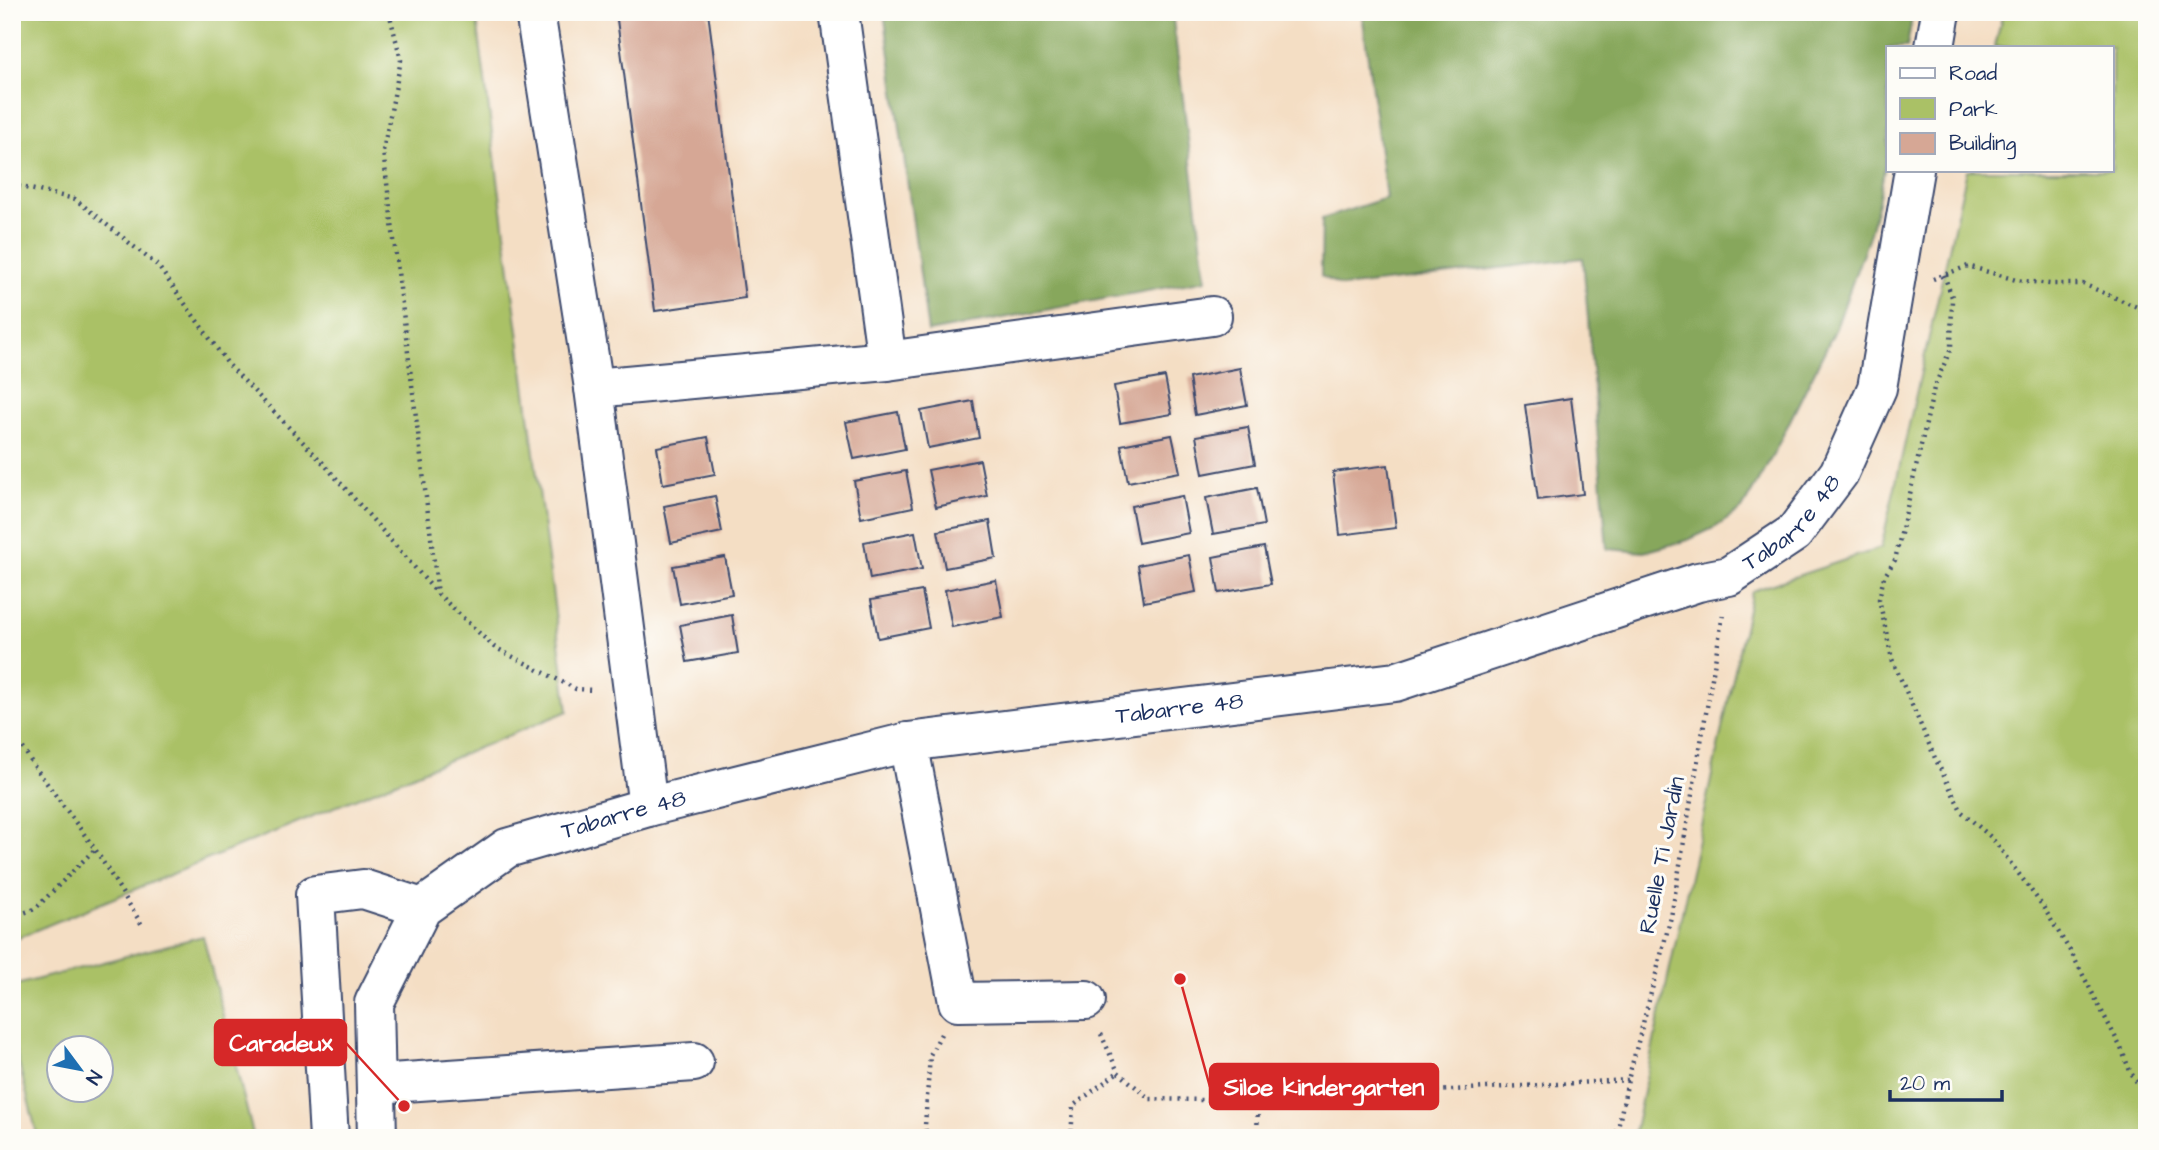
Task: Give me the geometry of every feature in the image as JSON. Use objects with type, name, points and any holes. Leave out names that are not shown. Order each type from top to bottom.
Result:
[{"type":"street","points":[[535,12],[594,388],[648,807]]},
{"type":"street","points":[[839,12],[887,361]]},
{"type":"street","points":[[1936,46],[1941,12]]},
{"type":"street","name":"Tabarre 48","points":[[377,1138],[374,1003],[422,908],[507,848],[648,807],[908,742],[1395,682],[1698,582],[1730,576],[1794,533],[1839,473],[1877,388],[1914,172]]},
{"type":"street","points":[[594,388],[887,361],[1212,316]]},
{"type":"street","points":[[908,742],[958,1002],[1086,1000]]},
{"type":"street","points":[[329,1138],[315,895],[363,889],[422,908]]},
{"type":"street","points":[[376,1084],[694,1062]]},
{"type":"path","points":[[389,12],[401,60],[383,151],[438,594]]},
{"type":"path","points":[[12,186],[75,199],[158,266],[228,364],[323,463],[438,594],[494,647],[576,689],[634,694]]},
{"type":"path","points":[[1968,266],[2016,280],[2083,284],[2137,307],[2147,316]]},
{"type":"path","points":[[1944,275],[1952,297],[1951,348],[1934,388],[1895,560],[1884,577],[1879,599],[1892,659],[1962,812],[1992,838],[2042,905],[2072,954],[2121,1048],[2130,1071],[2147,1099]]},
{"type":"path","name":"Ruelle Ti Jardin","points":[[1616,1138],[1628,1080],[1671,917],[1730,576]]},
{"type":"path","points":[[12,730],[32,763],[95,849],[142,925]]},
{"type":"path","points":[[12,918],[35,909],[95,849]]},
{"type":"path","points":[[1086,1000],[1118,1072],[1150,1099],[1258,1101],[1628,1080]]},
{"type":"path","points":[[927,1138],[925,1126],[930,1055],[958,1002]]},
{"type":"path","points":[[1071,1138],[1073,1106],[1118,1072]]},
{"type":"path","points":[[1257,1138],[1258,1101]]},
{"type":"green space","points":[[12,12],[476,12],[568,711],[12,940]]},
{"type":"green space","points":[[884,12],[1172,12],[1206,280],[928,332]]},
{"type":"green space","points":[[1362,12],[1913,12],[1907,46],[1886,46],[1886,160],[1869,236],[1836,328],[1773,455],[1742,509],[1716,527],[1688,540],[1644,552],[1607,549],[1583,258],[1343,287],[1321,276],[1322,219],[1386,198]]},
{"type":"green space","points":[[2003,12],[2147,12],[2147,1138],[1633,1138],[1752,591],[1881,548],[1967,172],[2114,172],[2114,46],[1995,46]]},
{"type":"green space","points":[[203,936],[254,1138],[38,1138],[12,1037],[12,986]]},
{"type":"building","points":[[616,12],[708,12],[745,298],[655,311]]},
{"type":"building","points":[[1240,368],[1247,405],[1195,415],[1189,378]]},
{"type":"building","points":[[1165,377],[1172,414],[1120,423],[1114,386]]},
{"type":"building","points":[[1571,398],[1583,494],[1538,500],[1525,405]]},
{"type":"building","points":[[973,401],[979,438],[928,448],[921,411]]},
{"type":"building","points":[[898,412],[905,449],[854,459],[846,422]]},
{"type":"building","points":[[1248,427],[1255,464],[1203,474],[1196,436]]},
{"type":"building","points":[[1172,435],[1180,472],[1128,482],[1121,445]]},
{"type":"building","points":[[708,437],[715,474],[663,484],[657,447]]},
{"type":"building","points":[[980,460],[987,496],[936,507],[928,470]]},
{"type":"building","points":[[1388,465],[1396,528],[1340,535],[1333,472]]},
{"type":"building","points":[[906,471],[913,507],[861,518],[854,481]]},
{"type":"building","points":[[1257,488],[1264,525],[1213,534],[1206,498]]},
{"type":"building","points":[[715,496],[722,532],[671,543],[664,506]]},
{"type":"building","points":[[1182,496],[1189,533],[1138,543],[1131,506]]},
{"type":"building","points":[[990,521],[996,558],[945,568],[938,531]]},
{"type":"building","points":[[915,532],[922,569],[870,579],[864,542]]},
{"type":"building","points":[[1264,547],[1271,584],[1219,593],[1213,557]]},
{"type":"building","points":[[1189,555],[1196,592],[1144,602],[1138,565]]},
{"type":"building","points":[[725,557],[732,594],[680,604],[673,566]]},
{"type":"building","points":[[996,580],[1003,617],[952,627],[945,590]]},
{"type":"building","points":[[922,591],[929,628],[878,638],[871,600]]},
{"type":"building","points":[[732,615],[738,653],[687,662],[680,625]]},
{"type":"place","name":"Siloe kindergarten","points":[[1180,979]]},
{"type":"place","name":"Caradeux","points":[[404,1106]]}]
